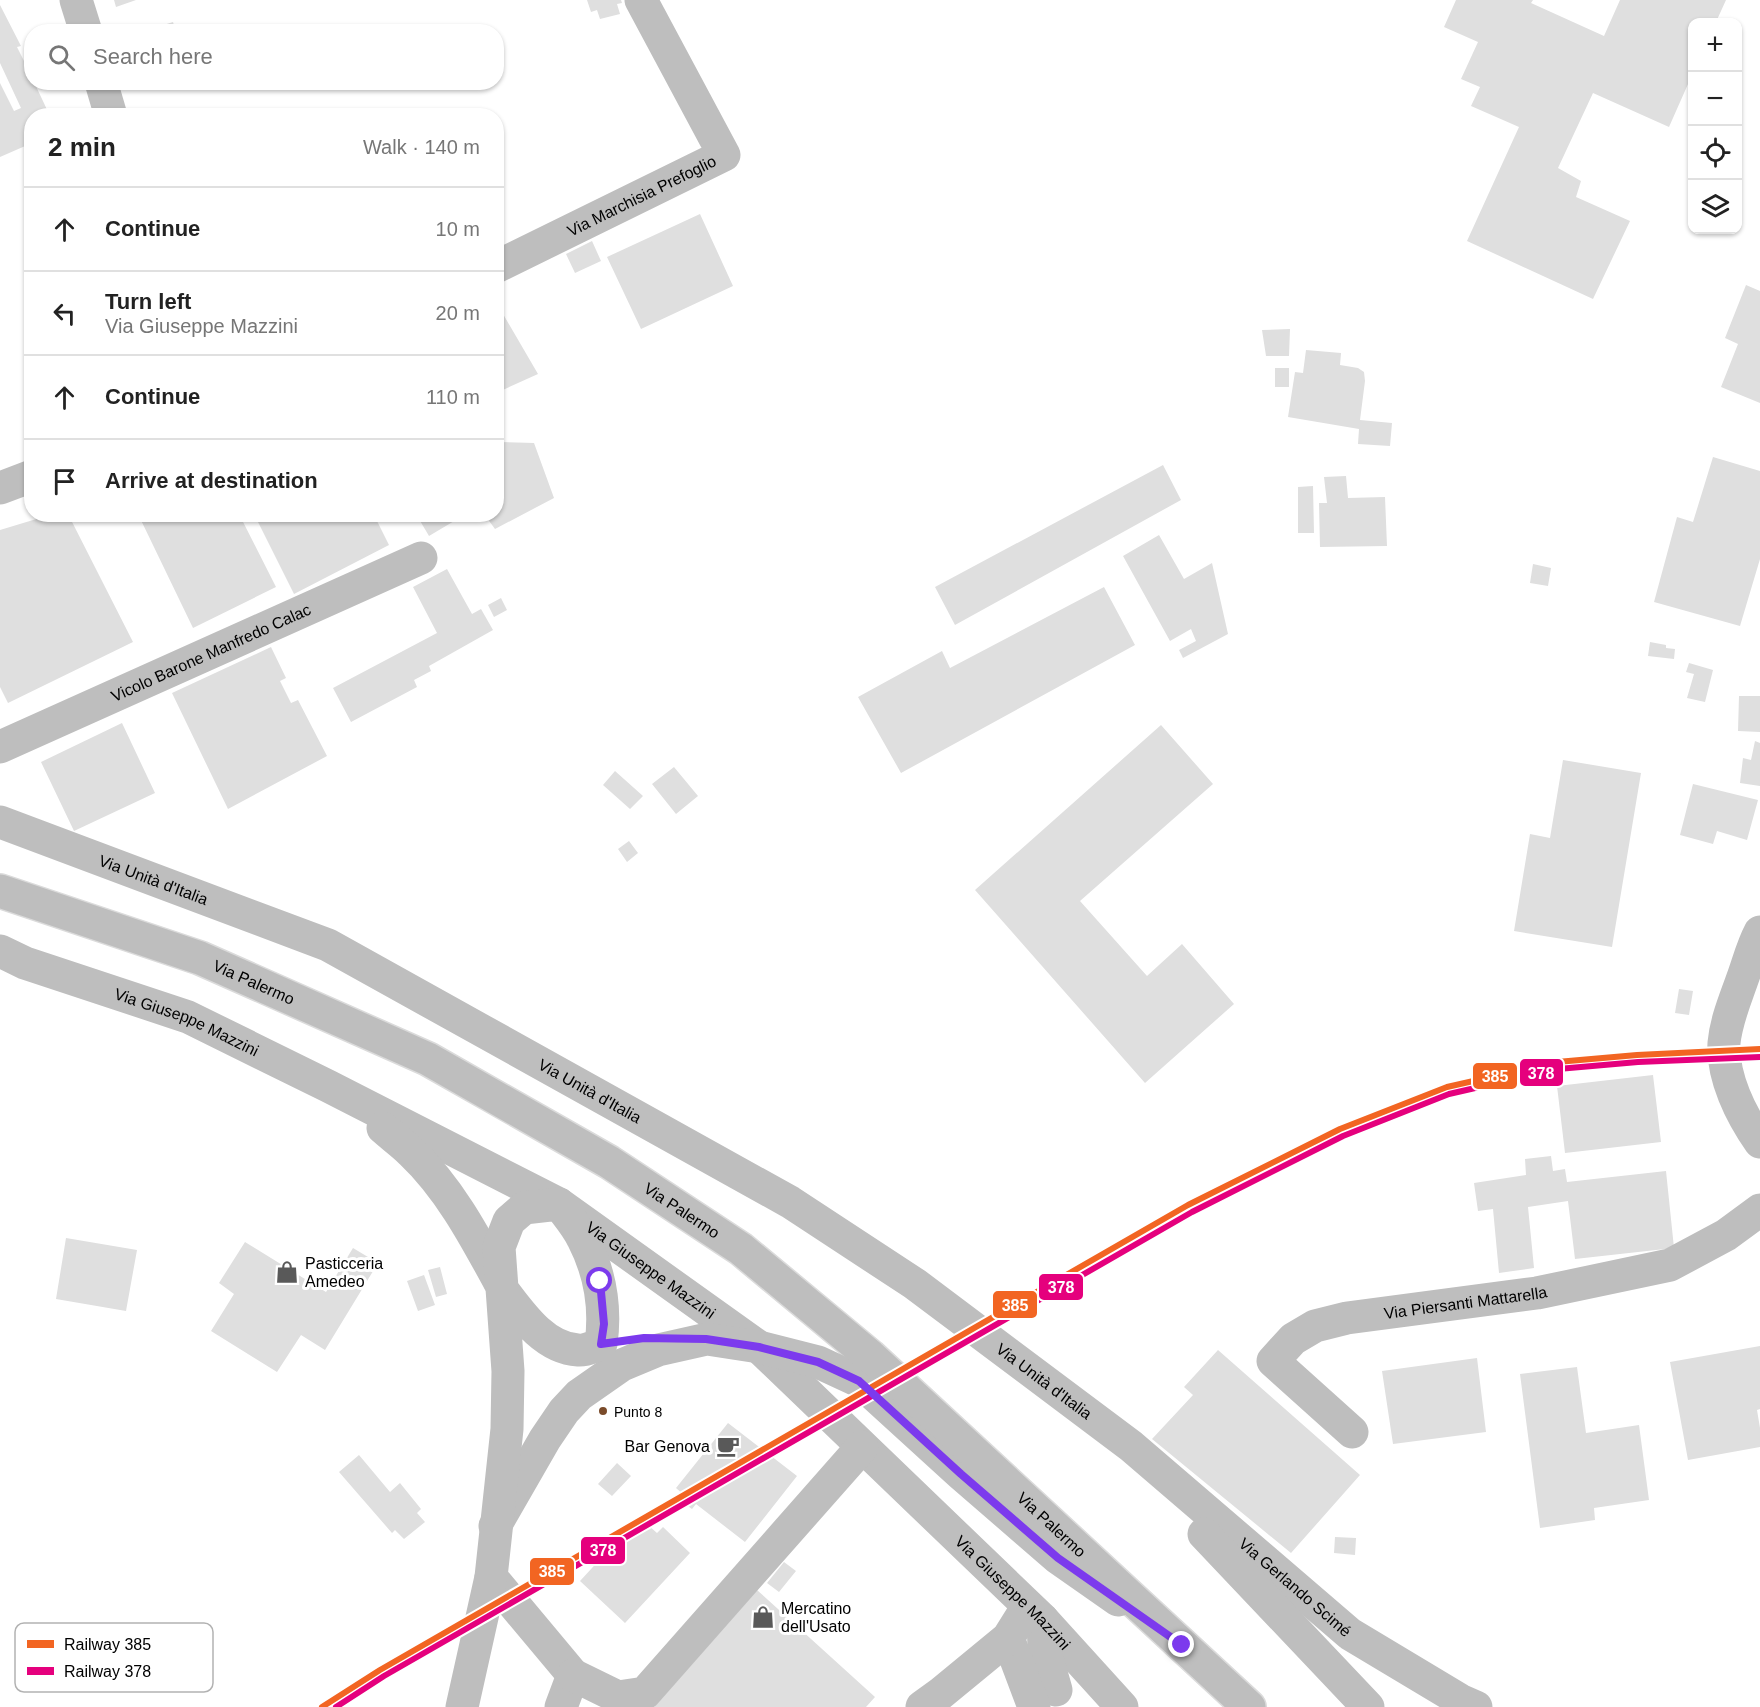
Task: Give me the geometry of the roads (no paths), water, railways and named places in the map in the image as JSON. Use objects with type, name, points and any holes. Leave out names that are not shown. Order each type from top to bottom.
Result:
[{"type":"street","points":[[76,0],[84,24]]},
{"type":"street","name":"Via Marchisia Prefoglio","points":[[504,263],[724,155],[641,0]]},
{"type":"street","points":[[103,90],[109,108]]},
{"type":"street","points":[[0,488],[24,479]]},
{"type":"street","name":"Vicolo Barone Manfredo Calac","points":[[0,747],[421,558]]},
{"type":"street","name":"Via Unità d'Italia","points":[[0,822],[328,945],[790,1202],[915,1284],[1131,1446]]},
{"type":"street","name":"Via Palermo","points":[[0,891],[200,958],[428,1059],[609,1162],[741,1249],[870,1356],[1249,1707]]},
{"type":"street","points":[[1760,932],[1730,1016],[1724,1044],[1732,1089],[1739,1108],[1760,1142]]},
{"type":"street","name":"Via Giuseppe Mazzini","points":[[8,958],[188,1017],[559,1204],[759,1347],[1035,1613],[1122,1707]]},
{"type":"street","name":"Via Giuseppe Mazzini","points":[[342,1094],[411,1152],[442,1187],[471,1230],[502,1287]]},
{"type":"street","points":[[462,1707],[491,1577],[507,1429],[508,1371],[499,1247],[509,1221],[524,1208],[559,1204],[583,1237],[600,1281],[604,1324],[600,1345],[579,1395]]},
{"type":"street","name":"Via Piersanti Mattarella","points":[[1352,1432],[1273,1361],[1293,1339],[1316,1326],[1347,1318],[1537,1293],[1670,1265],[1726,1235],[1760,1211]]},
{"type":"street","points":[[502,1287],[523,1317],[552,1342],[563,1348],[581,1351],[600,1345]]},
{"type":"street","name":"Via Giuseppe Mazzini","points":[[600,1345],[644,1338],[706,1339]]},
{"type":"street","points":[[495,1526],[545,1439],[564,1412],[579,1395],[622,1365],[657,1350],[706,1339],[759,1347],[818,1362],[859,1381],[1058,1558],[1182,1645]]},
{"type":"street","points":[[1131,1446],[1207,1537],[1368,1707]]},
{"type":"street","name":"Via Gerlando Scimé","points":[[1131,1446],[1350,1634],[1460,1700],[1476,1707]]},
{"type":"street","points":[[491,1577],[573,1675],[618,1697],[645,1693],[862,1447]]},
{"type":"street","points":[[922,1707],[1008,1638],[1035,1613],[1044,1648],[1045,1698]]},
{"type":"street","points":[[1008,1638],[1045,1698]]},
{"type":"street","points":[[561,1707],[573,1675]]},
{"type":"rail line","name":"385","points":[[322,1707],[380,1670],[1188,1205],[1340,1129],[1447,1087],[1557,1062],[1637,1055],[1760,1049]]},
{"type":"rail line","name":"378","points":[[336,1707],[384,1676],[1192,1212],[1343,1136],[1449,1094],[1558,1069],[1638,1062],[1760,1057]]},
{"type":"place","name":"Pasticceria Amedeo","points":[[287,1272]]},
{"type":"place","name":"Punto 8","points":[[603,1411]]},
{"type":"place","name":"Bar Genova","points":[[728,1446]]},
{"type":"place","name":"Mercatino dell'Usato","points":[[763,1617]]}]
